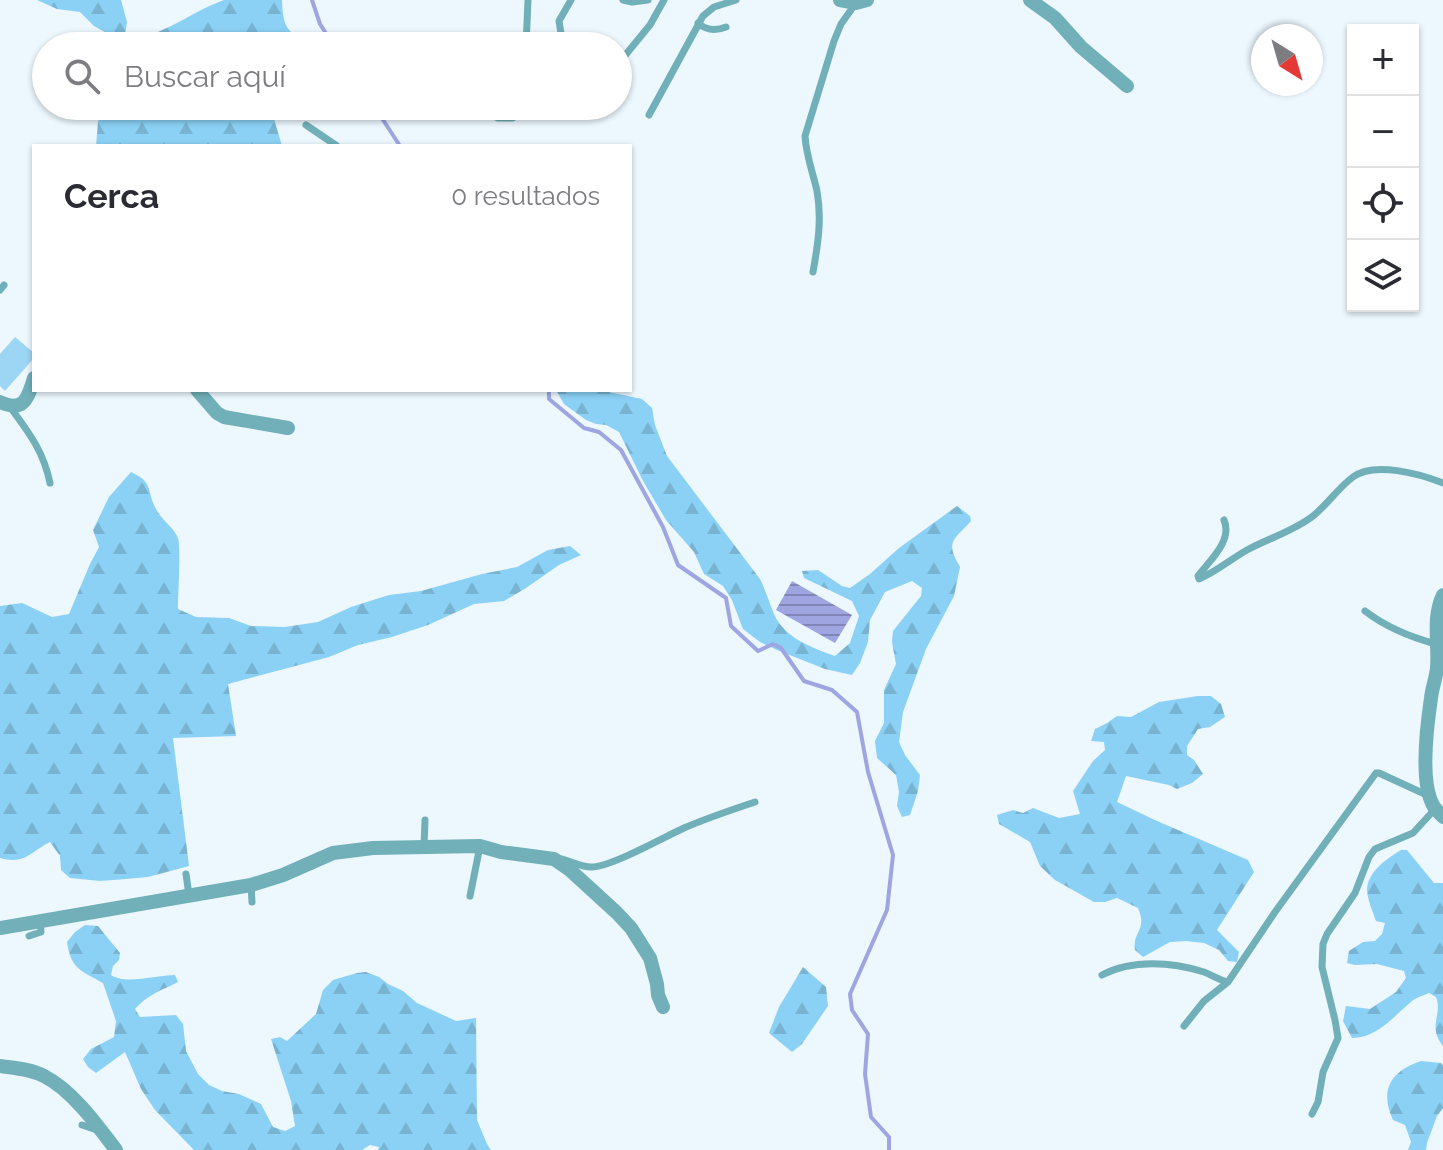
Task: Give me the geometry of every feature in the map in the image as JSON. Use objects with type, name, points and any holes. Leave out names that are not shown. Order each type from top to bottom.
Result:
[{"type":"street","points":[[840,0],[861,1]]},
{"type":"street","points":[[1030,0],[1055,18],[1081,47],[1127,86]]},
{"type":"street","points":[[6,404],[19,406],[32,385]]},
{"type":"street","points":[[199,392],[224,417],[288,428]]},
{"type":"street","points":[[1436,807],[1427,783],[1427,731],[1437,668],[1438,609],[1443,595]]},
{"type":"street","points":[[0,928],[251,885],[333,853],[373,848],[480,846],[554,859],[570,870],[631,928],[650,958],[663,1007]]},
{"type":"street","points":[[0,1066],[34,1072],[48,1078],[93,1119],[116,1150]]},
{"type":"lane","points":[[527,32],[528,0]]},
{"type":"lane","points":[[561,32],[559,21],[571,0]]},
{"type":"lane","points":[[623,0],[648,0]]},
{"type":"lane","points":[[632,47],[650,25],[664,0]]},
{"type":"lane","points":[[649,115],[703,16],[714,7],[736,0]]},
{"type":"lane","points":[[813,272],[820,233],[820,212],[805,136],[841,24],[861,1]]},
{"type":"lane","points":[[698,23],[711,30],[726,27]]},
{"type":"lane","points":[[306,125],[334,144]]},
{"type":"lane","points":[[6,404],[32,436],[50,483]]},
{"type":"lane","points":[[1224,520],[1227,535],[1198,576],[1199,579],[1246,550],[1305,521],[1360,472],[1393,469],[1424,475],[1443,483]]},
{"type":"lane","points":[[1365,611],[1390,628],[1436,644]]},
{"type":"lane","points":[[1184,1026],[1204,1001],[1228,982],[1376,773],[1436,807],[1413,833],[1375,849],[1355,893],[1327,934],[1323,944],[1322,967],[1338,1038],[1323,1072],[1318,1102],[1312,1114]]},
{"type":"lane","points":[[554,859],[574,861],[587,867],[606,864],[684,828],[755,802]]},
{"type":"lane","points":[[424,846],[425,820]]},
{"type":"lane","points":[[470,896],[480,846]]},
{"type":"lane","points":[[186,874],[189,895]]},
{"type":"lane","points":[[251,885],[252,902]]},
{"type":"lane","points":[[29,936],[41,932],[40,921]]},
{"type":"lane","points":[[1102,975],[1113,969],[1156,964],[1207,973],[1228,982]]},
{"type":"lane","points":[[82,1125],[103,1132]]},
{"type":"shaded area","points":[[15,337],[32,351],[32,360],[5,391],[0,386],[0,354]]},
{"type":"shaded area","points":[[792,581],[852,615],[835,643],[776,610]]},
{"type":"green space","points":[[37,0],[121,0],[127,22],[125,32],[105,32],[80,12],[57,9]]},
{"type":"green space","points":[[224,0],[282,0],[284,17],[292,32],[158,32]]},
{"type":"green space","points":[[274,120],[281,144],[96,144],[98,122]]},
{"type":"green space","points":[[557,392],[609,392],[642,399],[652,408],[667,456],[760,579],[779,622],[800,641],[835,656],[850,643],[859,616],[852,601],[804,578],[802,571],[818,570],[850,588],[957,506],[970,516],[971,521],[952,546],[960,567],[954,596],[926,649],[903,712],[899,742],[920,775],[910,815],[902,817],[897,806],[899,792],[896,775],[877,758],[875,741],[884,723],[884,690],[896,664],[893,631],[921,596],[922,588],[912,581],[885,592],[870,620],[868,642],[852,675],[825,669],[760,642],[743,629],[723,586],[704,574],[694,552],[666,520],[619,432],[586,420],[564,404]]},
{"type":"green space","points":[[131,472],[146,483],[157,511],[178,538],[178,609],[196,617],[229,618],[251,626],[285,627],[318,622],[389,595],[421,591],[517,567],[548,550],[570,546],[581,555],[559,565],[504,601],[474,604],[392,637],[228,684],[236,736],[173,738],[189,866],[148,877],[100,881],[70,878],[61,870],[60,856],[50,842],[22,859],[0,858],[0,606],[22,603],[52,617],[69,614],[99,547],[93,530],[109,497]]},
{"type":"green space","points":[[1211,696],[1221,704],[1225,717],[1210,727],[1198,729],[1187,746],[1187,755],[1203,774],[1177,789],[1126,776],[1117,802],[1248,860],[1254,872],[1217,930],[1239,952],[1237,962],[1228,961],[1219,950],[1204,943],[1186,941],[1170,942],[1143,957],[1135,950],[1141,926],[1138,908],[1117,898],[1094,902],[1055,880],[1040,866],[1030,842],[999,824],[997,815],[1013,810],[1023,813],[1033,808],[1059,818],[1080,814],[1073,791],[1093,761],[1105,750],[1104,742],[1091,741],[1095,729],[1117,716],[1131,717],[1159,702]]},
{"type":"green space","points":[[1401,850],[1407,850],[1434,883],[1443,883],[1443,1046],[1436,1032],[1438,1003],[1436,997],[1429,993],[1413,1000],[1384,1025],[1361,1037],[1352,1038],[1343,1021],[1346,1006],[1370,1009],[1396,992],[1406,978],[1404,971],[1377,964],[1347,963],[1349,951],[1363,942],[1375,941],[1382,934],[1385,923],[1376,921],[1368,897],[1368,882],[1380,866]]},
{"type":"green space","points":[[85,925],[98,926],[120,953],[111,975],[133,979],[175,975],[178,982],[150,996],[135,1009],[140,1017],[176,1015],[183,1024],[186,1051],[198,1074],[209,1085],[261,1104],[273,1127],[285,1131],[295,1126],[291,1101],[271,1039],[280,1037],[287,1041],[316,1014],[323,990],[333,980],[366,972],[403,991],[417,1003],[456,1021],[476,1018],[477,1120],[491,1150],[378,1150],[379,1147],[370,1145],[362,1150],[194,1150],[155,1110],[141,1089],[125,1052],[96,1073],[83,1059],[91,1049],[114,1037],[116,1021],[103,983],[78,968],[71,958],[67,942]]},
{"type":"green space","points":[[803,967],[826,987],[828,1006],[802,1044],[792,1052],[769,1033],[779,1007]]},
{"type":"green space","points":[[1421,1061],[1443,1065],[1443,1108],[1437,1116],[1426,1150],[1408,1150],[1411,1142],[1405,1125],[1393,1120],[1387,1100],[1388,1091],[1395,1076]]},
{"type":"waterway","points":[[312,0],[325,32]]},
{"type":"waterway","points":[[383,120],[399,144]]},
{"type":"waterway","points":[[549,392],[549,399],[584,428],[599,432],[621,450],[663,527],[678,565],[726,598],[731,626],[758,651],[773,644],[781,648],[804,681],[832,690],[857,712],[868,772],[893,855],[887,910],[850,994],[852,1010],[868,1034],[865,1074],[871,1117],[889,1137],[889,1150]]}]
